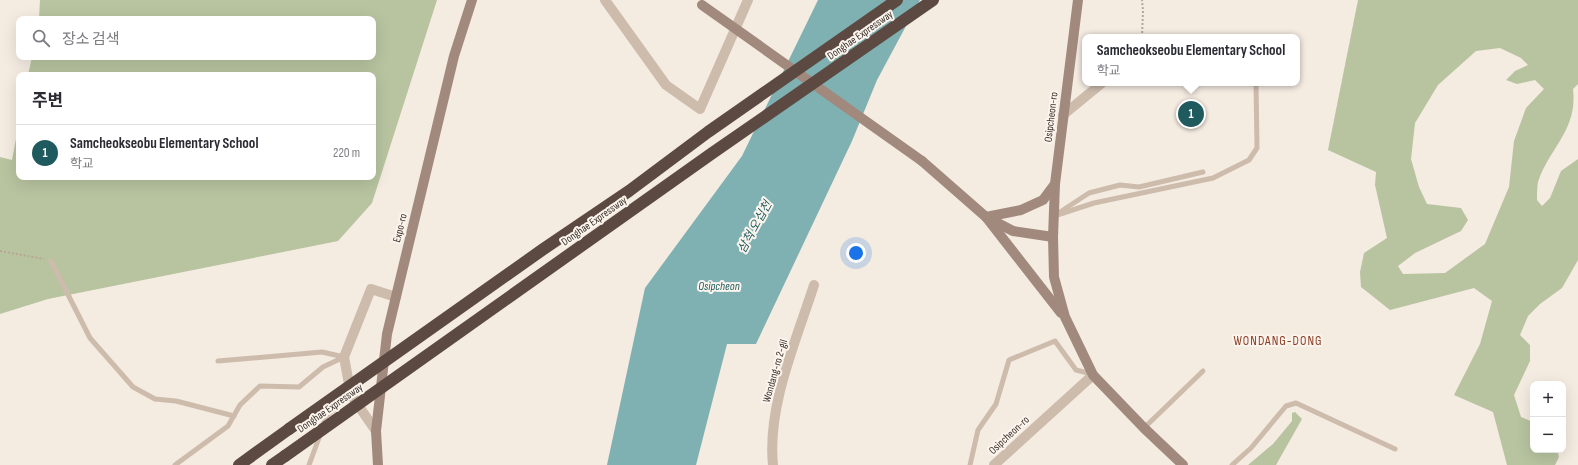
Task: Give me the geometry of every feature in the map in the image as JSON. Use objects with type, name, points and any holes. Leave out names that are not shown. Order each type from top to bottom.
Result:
[{"type":"highway","name":"Donghae Expressway","points":[[239,465],[542,250],[629,191],[708,132],[897,0]]},
{"type":"highway","name":"Donghae Expressway","points":[[272,465],[711,154],[933,0]]},
{"type":"street","name":"Expo-ro","points":[[378,465],[376,431],[387,334],[454,56],[472,0]]},
{"type":"street","points":[[605,0],[666,85],[700,109],[748,0]]},
{"type":"street","name":"Osipcheon-ro","points":[[1078,0],[1055,184],[1052,237],[1054,277],[1065,317],[1093,375],[1144,428],[1184,465]]},
{"type":"street","points":[[699,3],[922,162],[986,217],[1065,317]]},
{"type":"street","points":[[1063,115],[1098,86]]},
{"type":"street","points":[[986,217],[1021,210],[1035,204],[1043,200],[1055,184]]},
{"type":"street","points":[[986,217],[1013,231],[1052,237]]},
{"type":"street","name":"Wondang-ro 2-gil","points":[[773,465],[771,449],[777,399],[814,285]]},
{"type":"street","points":[[376,431],[351,395],[344,357],[371,290],[396,297]]},
{"type":"street","name":"Osipcheon-ro","points":[[994,465],[1093,375]]},
{"type":"lane","points":[[1054,216],[1094,203],[1213,178],[1249,160],[1257,148],[1256,86]]},
{"type":"lane","points":[[1054,216],[1088,193],[1120,185],[1139,187],[1203,172]]},
{"type":"lane","points":[[51,261],[90,338],[133,387],[155,399],[176,401],[234,416]]},
{"type":"lane","points":[[970,465],[978,430],[996,404],[1009,360],[1055,341],[1076,370],[1093,375]]},
{"type":"lane","points":[[218,361],[322,352],[344,357]]},
{"type":"lane","points":[[175,465],[228,426],[240,405],[260,386],[299,387],[323,367],[344,357]]},
{"type":"lane","points":[[1144,428],[1203,371]]},
{"type":"lane","points":[[309,465],[326,416],[351,395]]},
{"type":"lane","points":[[1232,465],[1251,448],[1286,406],[1296,403],[1395,449]]},
{"type":"path","points":[[1142,0],[1142,34]]},
{"type":"path","points":[[0,251],[51,261]]},
{"type":"green space","points":[[40,0],[437,0],[372,203],[338,241],[48,299],[0,314],[0,157],[12,160],[16,139],[16,180],[376,180],[376,72],[29,72],[31,60],[376,60],[376,16],[39,16]]},
{"type":"green space","points":[[1358,0],[1578,0],[1578,84],[1573,89],[1571,116],[1567,127],[1538,182],[1537,200],[1542,206],[1550,198],[1561,171],[1578,159],[1578,260],[1562,288],[1540,304],[1528,316],[1520,335],[1530,345],[1530,361],[1514,395],[1521,417],[1530,421],[1530,453],[1558,453],[1559,457],[1555,465],[1507,465],[1493,412],[1454,395],[1480,344],[1492,301],[1474,288],[1390,310],[1361,287],[1360,272],[1364,253],[1387,238],[1375,185],[1376,172],[1328,150]],"holes":[[[1500,48],[1521,58],[1528,65],[1515,71],[1506,80],[1517,84],[1535,80],[1544,89],[1526,108],[1514,141],[1509,187],[1485,244],[1445,273],[1403,274],[1398,266],[1415,253],[1461,231],[1468,220],[1461,208],[1427,204],[1419,187],[1411,159],[1415,123],[1438,85],[1476,51]]]},
{"type":"green space","points":[[1295,412],[1302,419],[1276,465],[1248,465],[1273,444],[1292,421],[1292,413]]},
{"type":"water","name":"Osipcheon","points":[[818,0],[920,0],[877,80],[852,141],[756,344],[727,344],[696,465],[607,465],[645,288],[742,156]]},
{"type":"place","name":"Samcheokseobu Elementary School","points":[[1191,114]]},
{"type":"district","name":"WONDANG-DONG","points":[[1278,341]]},
{"type":"water label","name":"삼척 오십천","points":[[755,227]]}]
